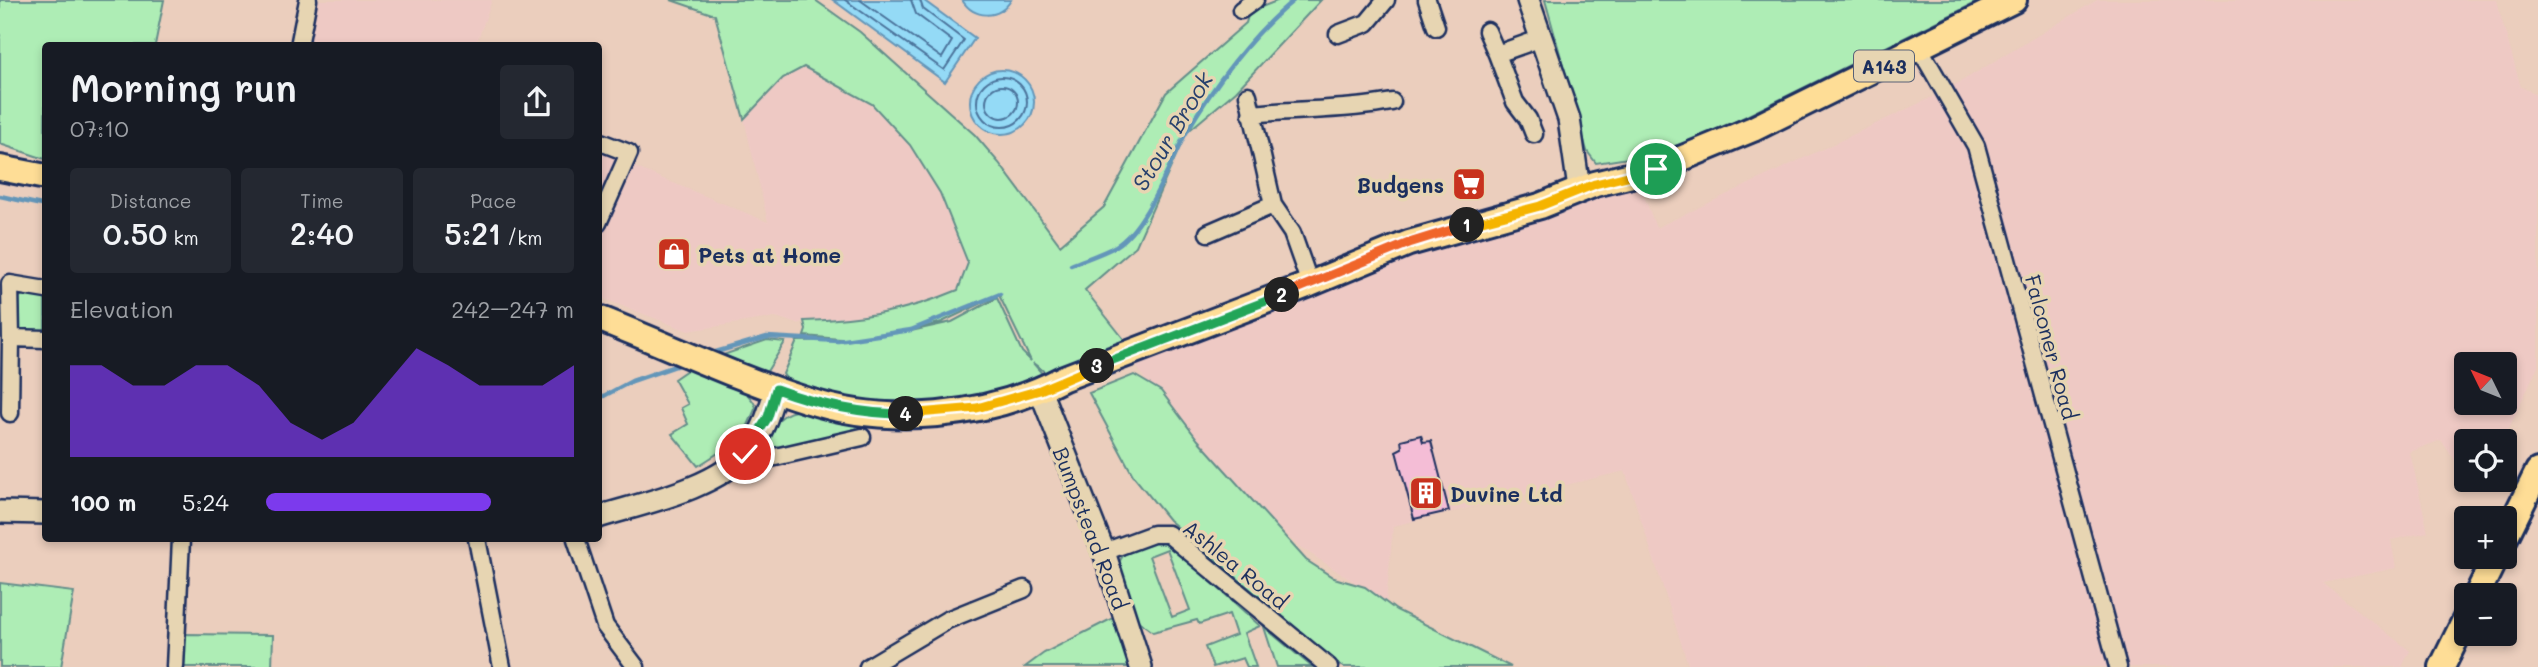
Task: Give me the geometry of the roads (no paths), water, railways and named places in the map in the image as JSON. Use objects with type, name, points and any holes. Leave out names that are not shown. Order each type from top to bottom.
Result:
[{"type":"main road","name":"A143","points":[[602,320],[807,401],[842,409],[892,414],[926,414],[977,408],[1040,390],[1064,378],[1310,285],[1409,243],[1540,206],[1579,189],[1656,169],[1741,134],[1920,49],[2014,0]]},
{"type":"main road","points":[[0,168],[42,176]]},
{"type":"main road","points":[[2517,514],[2538,471]]},
{"type":"main road","points":[[2442,667],[2454,642]]},
{"type":"street","points":[[300,42],[308,0]]},
{"type":"street","points":[[1241,10],[1255,0]]},
{"type":"street","points":[[1338,34],[1367,23],[1386,0]]},
{"type":"street","points":[[1427,0],[1436,27]]},
{"type":"street","points":[[1528,0],[1569,119],[1579,189]]},
{"type":"street","points":[[1487,31],[1515,102],[1528,119],[1534,134]]},
{"type":"street","points":[[1497,54],[1539,38]]},
{"type":"street","name":"Falconer Road","points":[[1920,49],[1976,146],[2118,667]]},
{"type":"street","points":[[1248,96],[1273,205],[1292,233],[1310,285]]},
{"type":"street","points":[[1251,114],[1300,109],[1330,111],[1392,102]]},
{"type":"street","points":[[602,143],[629,153],[602,214]]},
{"type":"street","points":[[1208,233],[1273,205]]},
{"type":"street","points":[[10,413],[10,284],[42,289]]},
{"type":"street","points":[[11,338],[42,339]]},
{"type":"street","points":[[602,516],[712,478],[745,454],[768,417],[776,389]]},
{"type":"street","name":"Bumpstead Road","points":[[1040,390],[1104,552],[1141,667]]},
{"type":"street","points":[[745,454],[771,458],[862,437]]},
{"type":"street","points":[[0,512],[42,513]]},
{"type":"street","name":"Ashlea Road","points":[[1104,552],[1153,534],[1168,534],[1329,667]]},
{"type":"street","points":[[175,667],[181,542]]},
{"type":"street","points":[[478,542],[502,667]]},
{"type":"street","points":[[577,542],[604,626],[636,667]]},
{"type":"street","points":[[868,667],[947,620],[1024,589]]},
{"type":"water","points":[[833,0],[923,0],[975,38],[945,82]]},
{"type":"water","points":[[962,0],[1011,0],[1000,11],[986,15],[973,11]]},
{"type":"water","points":[[1002,70],[1014,72],[1025,79],[1032,90],[1032,114],[1025,125],[1014,132],[1002,134],[990,132],[979,125],[972,114],[970,102],[972,90],[979,79],[990,72]]},
{"type":"waterway","name":"Stour Brook","points":[[1071,265],[1116,246],[1127,237],[1147,210],[1186,133],[1208,97],[1263,28],[1294,0]]},
{"type":"waterway","name":"Stour Brook","points":[[0,196],[42,205]]},
{"type":"waterway","name":"Stour Brook","points":[[709,354],[767,337],[838,341],[911,330],[1000,294]]},
{"type":"waterway","name":"Stour Brook","points":[[602,397],[632,381],[684,363]]},
{"type":"place","name":"Budgens","points":[[1469,184]]},
{"type":"place","name":"Pets at Home","points":[[674,254]]},
{"type":"place","name":"Duvine Ltd","points":[[1426,493]]}]
